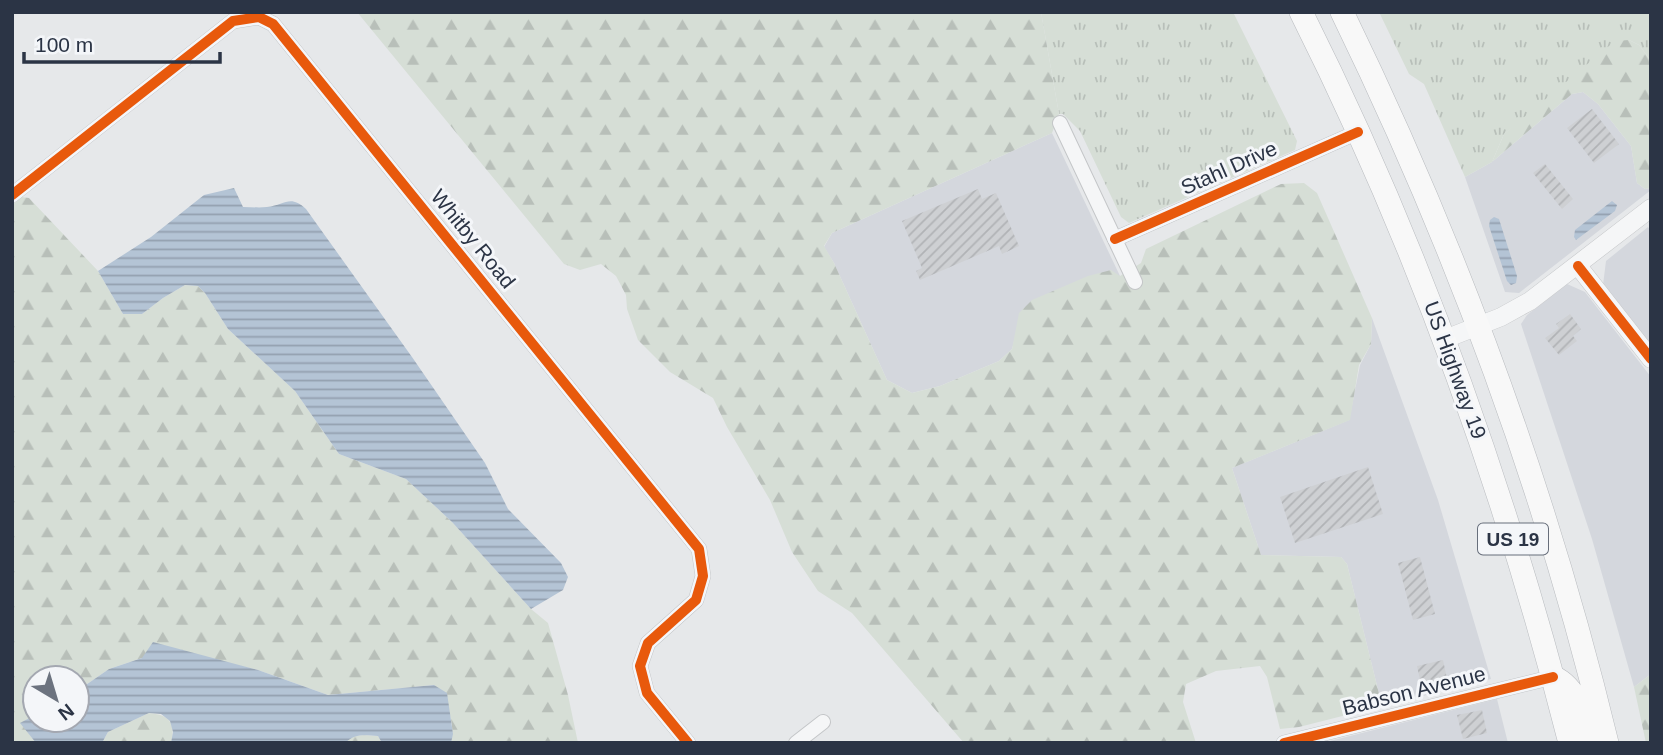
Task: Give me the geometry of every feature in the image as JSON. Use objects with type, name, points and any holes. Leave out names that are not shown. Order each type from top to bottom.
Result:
[{"type":"highway","name":"US Highway 19","points":[[1301,12],[1392,206],[1445,339],[1490,466],[1531,596],[1570,743]]},
{"type":"highway","name":"US Highway 19","points":[[1342,12],[1416,171],[1507,401],[1562,574],[1607,743]]},
{"type":"highway","points":[[1553,677],[1562,681],[1580,707],[1590,743]]},
{"type":"street","name":"Whitby Road","points":[[12,195],[233,21],[259,17],[273,24],[699,550],[703,576],[696,600],[648,643],[640,666],[647,693],[688,743]]},
{"type":"street","points":[[1060,123],[1135,282]]},
{"type":"street","name":"Stahl Drive","points":[[1115,239],[1358,132]]},
{"type":"street","points":[[1445,339],[1501,317],[1530,301],[1651,208]]},
{"type":"street","points":[[1578,266],[1651,359]]},
{"type":"street","name":"Babson Avenue","points":[[1292,742],[1553,677]]},
{"type":"street","points":[[796,743],[823,722]]},
{"type":"shaded area","points":[[1583,92],[1598,104],[1631,146],[1637,183],[1651,190],[1519,293],[1505,292],[1465,177],[1492,162],[1572,94]]},
{"type":"shaded area","points":[[1052,133],[1120,276],[1016,334],[1012,349],[999,361],[940,386],[912,393],[887,380],[834,263],[824,247],[832,233]]},
{"type":"shaded area","points":[[1648,227],[1651,231],[1651,346],[1603,285],[1606,261]]},
{"type":"shaded area","points":[[1567,284],[1585,292],[1651,377],[1651,674],[1634,687],[1592,539],[1521,324],[1527,315]]},
{"type":"shaded area","points":[[1372,318],[1438,500],[1491,679],[1382,706],[1347,564],[1341,557],[1261,555],[1232,468],[1349,420],[1360,365],[1371,344]]},
{"type":"shaded area","points":[[1497,699],[1508,743],[1322,743]]},
{"type":"green space","points":[[357,12],[1041,12],[1059,114],[1052,133],[832,233],[824,246],[887,380],[912,393],[940,386],[999,361],[1012,349],[1019,313],[1032,300],[1088,276],[1111,270],[1120,276],[1141,263],[1146,249],[1281,184],[1304,183],[1317,193],[1372,318],[1371,344],[1359,365],[1350,420],[1232,468],[1261,555],[1341,557],[1347,564],[1382,706],[1299,727],[1280,729],[1267,677],[1260,666],[1216,671],[1186,684],[1183,702],[1196,743],[964,743],[852,613],[818,591],[792,552],[770,500],[713,398],[670,372],[638,340],[627,309],[626,295],[616,276],[601,264],[580,270],[564,264]]},
{"type":"green space","points":[[1041,12],[1233,12],[1297,141],[1295,150],[1129,223],[1121,217],[1080,131],[1063,114],[1059,114]]},
{"type":"green space","points":[[1379,12],[1651,12],[1651,61],[1639,45],[1629,40],[1504,134],[1492,162],[1465,177],[1424,84],[1409,74]]},
{"type":"green space","points":[[1629,40],[1639,45],[1651,61],[1651,188],[1645,189],[1637,183],[1631,146],[1598,104],[1583,92],[1572,94],[1492,162],[1504,134],[1615,41]]},
{"type":"green space","points":[[22,197],[29,198],[98,271],[123,314],[142,314],[185,285],[198,286],[228,329],[295,391],[339,454],[406,479],[452,522],[531,609],[548,623],[578,743],[451,743],[451,719],[434,685],[328,695],[258,670],[215,660],[142,658],[109,669],[91,681],[91,664],[21,664],[21,734],[29,734],[36,743],[12,743],[12,205]]},
{"type":"green space","points":[[1651,674],[1651,743],[1646,743],[1634,687]]},
{"type":"green space","points":[[149,713],[166,718],[172,725],[171,743],[102,743],[108,732]]},
{"type":"green space","points":[[352,736],[378,736],[382,743],[345,743]]},
{"type":"water","points":[[234,188],[243,207],[267,207],[291,201],[306,209],[485,463],[508,509],[561,563],[568,577],[563,590],[531,609],[452,522],[406,479],[339,454],[295,391],[228,329],[198,286],[185,285],[142,314],[123,314],[98,271],[151,237],[204,195]]},
{"type":"water","points":[[1612,201],[1617,205],[1615,211],[1576,240],[1575,230]]},
{"type":"water","points":[[1494,217],[1499,219],[1517,276],[1516,283],[1511,285],[1507,281],[1489,226]]},
{"type":"water","points":[[153,642],[258,670],[328,695],[434,685],[447,693],[453,734],[451,743],[382,743],[378,736],[364,735],[356,736],[345,743],[171,743],[173,732],[170,721],[161,714],[149,713],[108,732],[102,743],[36,743],[29,734],[91,734],[91,681],[109,669],[142,658]]},
{"type":"building","points":[[1592,109],[1619,144],[1594,163],[1567,128]]},
{"type":"building","points":[[1545,164],[1573,199],[1562,209],[1533,173]]},
{"type":"building","points":[[978,189],[982,199],[996,193],[1019,246],[1002,254],[999,246],[920,280],[916,271],[922,268],[902,221]]},
{"type":"building","points":[[1570,314],[1581,329],[1573,336],[1577,341],[1559,355],[1545,338],[1559,328],[1556,324]]},
{"type":"building","points":[[1368,467],[1383,514],[1295,543],[1280,497]]},
{"type":"building","points":[[1420,557],[1435,614],[1413,620],[1398,563]]},
{"type":"building","points":[[1443,660],[1448,683],[1422,689],[1417,666]]},
{"type":"building","points":[[1482,710],[1487,733],[1463,739],[1457,715]]},
{"type":"cycle path","points":[[12,195],[233,21],[259,17],[273,24],[699,549],[703,576],[696,600],[648,643],[640,666],[647,693],[688,743]]},
{"type":"cycle path","points":[[1115,239],[1358,132]]},
{"type":"cycle path","points":[[1578,266],[1651,359]]},
{"type":"cycle path","points":[[1284,743],[1553,677]]}]
